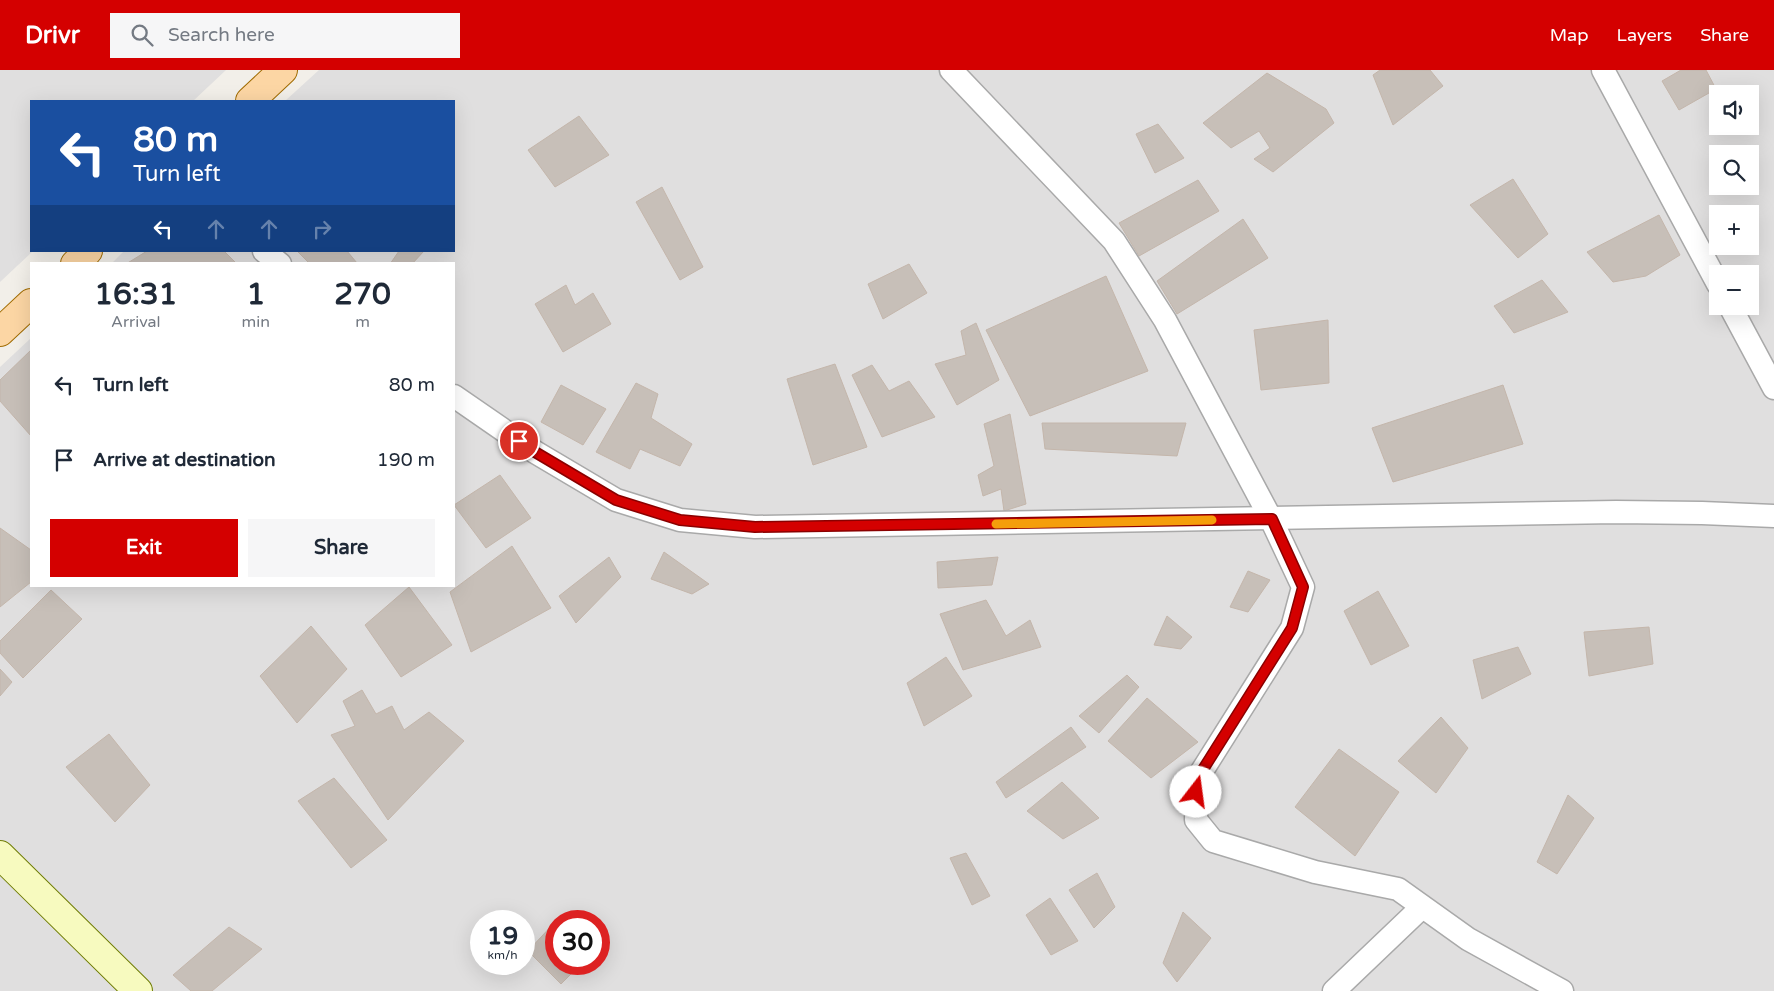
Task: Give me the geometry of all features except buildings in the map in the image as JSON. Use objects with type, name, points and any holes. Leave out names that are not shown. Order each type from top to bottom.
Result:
[{"type":"main road","points":[[251,100],[284,70]]},
{"type":"main road","points":[[77,262],[87,252]]},
{"type":"main road","points":[[0,332],[30,304]]},
{"type":"street","points":[[952,70],[1114,241],[1165,320],[1272,519],[1303,587],[1292,628],[1197,779],[1196,820],[1213,841],[1314,872],[1398,889],[1468,939],[1562,991]]},
{"type":"street","points":[[1602,70],[1709,267]]},
{"type":"street","points":[[265,252],[278,262]]},
{"type":"street","points":[[1735,315],[1774,388]]},
{"type":"street","points":[[455,397],[535,452],[616,500],[680,520],[755,527],[1616,512],[1774,516]]},
{"type":"street","points":[[0,855],[138,991]]},
{"type":"street","points":[[1334,991],[1422,907]]},
{"type":"shaded area","points":[[0,70],[226,70],[194,100],[30,100],[30,252],[32,252],[0,282]]},
{"type":"shaded area","points":[[319,70],[1774,70],[1774,991],[0,991],[0,367],[30,339],[30,587],[455,587],[455,262],[113,262],[123,252],[455,252],[455,100],[286,100]]},
{"type":"slow traffic","points":[[996,524],[1212,520]]},
{"type":"route","points":[[519,441],[616,500],[680,520],[755,527],[1272,519],[1303,587],[1292,628],[1197,779],[1196,792]]}]
